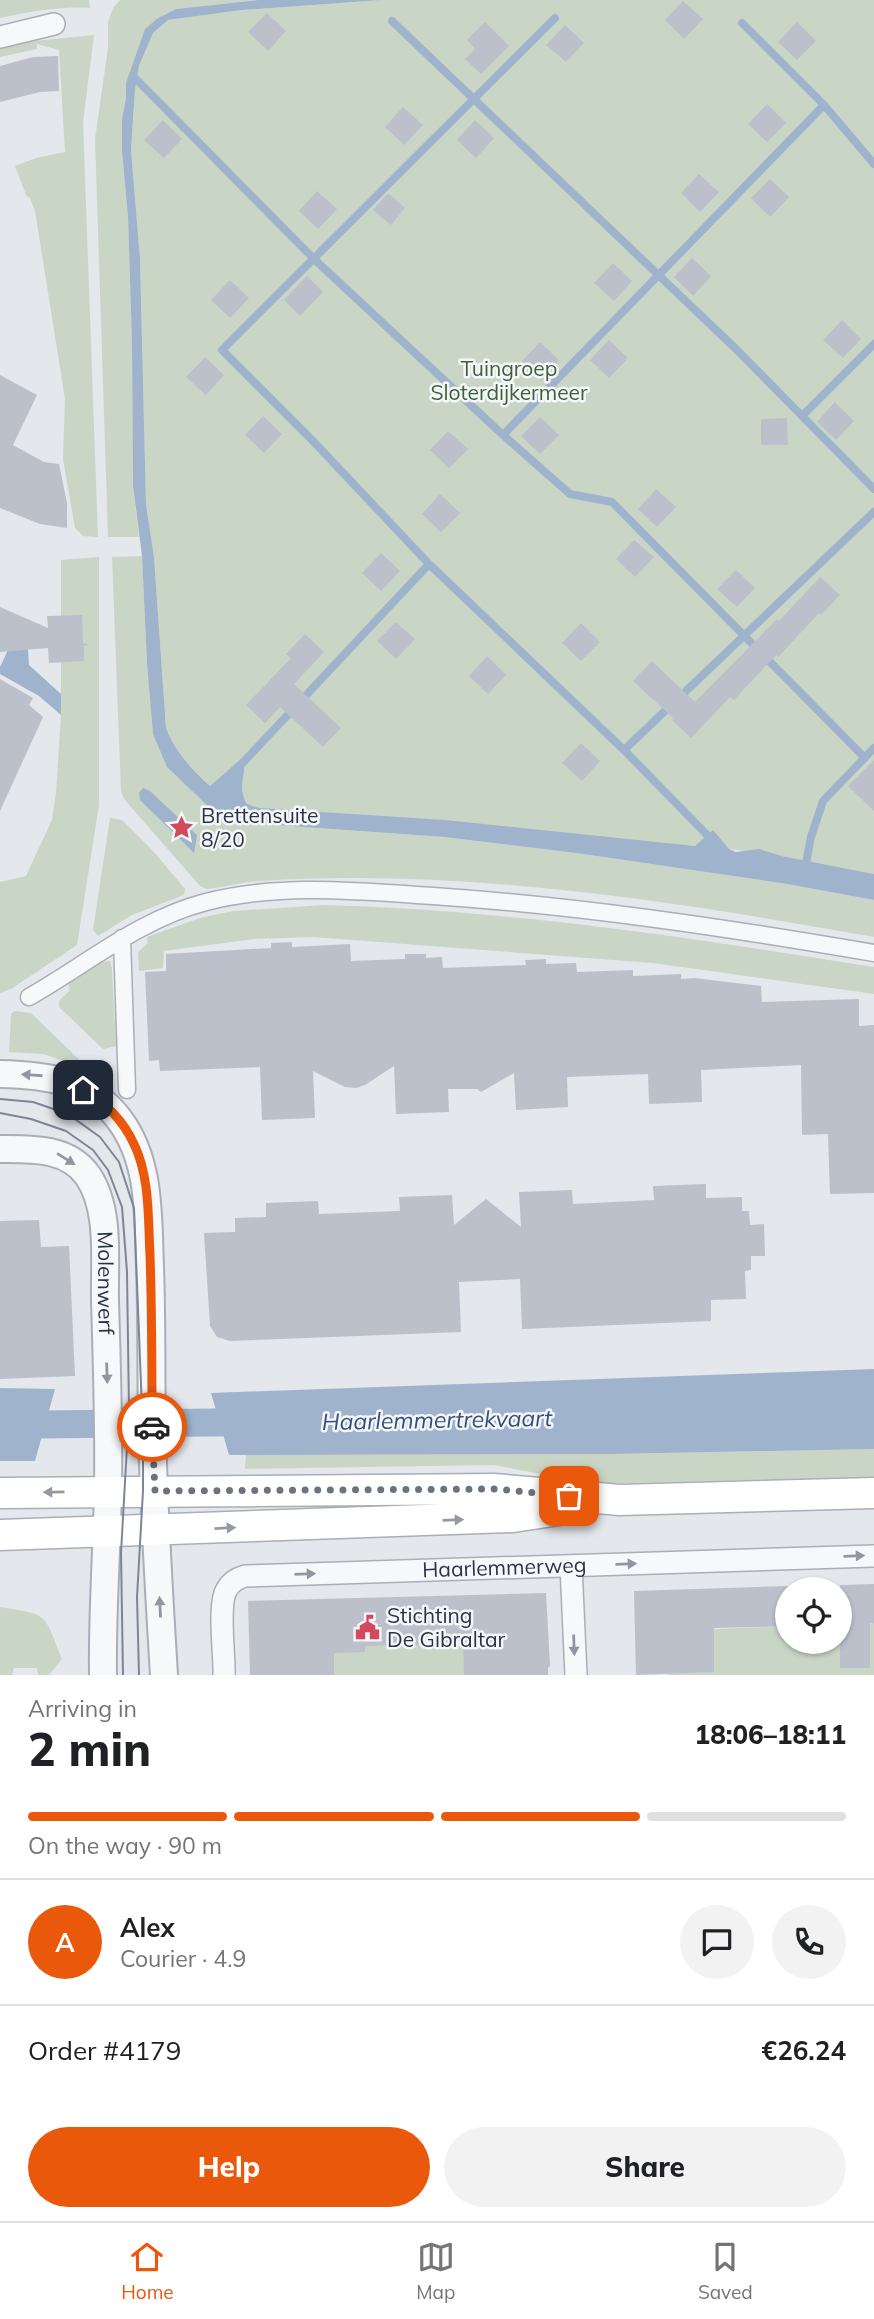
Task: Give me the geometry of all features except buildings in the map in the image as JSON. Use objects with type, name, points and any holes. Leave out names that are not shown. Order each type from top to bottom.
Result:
[{"type":"main road","points":[[0,1493],[495,1489],[620,1500],[874,1493]]},
{"type":"main road","points":[[0,1535],[513,1517],[620,1500]]},
{"type":"street","points":[[0,37],[54,24]]},
{"type":"street","points":[[29,997],[121,938],[172,913],[206,902],[251,894],[373,892],[465,898],[615,913],[874,953]]},
{"type":"street","points":[[121,938],[127,1090]]},
{"type":"street","points":[[0,1074],[39,1075],[70,1082],[97,1098],[118,1117],[135,1146],[146,1187],[148,1210],[152,1422],[164,1675]]},
{"type":"street","name":"Molenwerf","points":[[0,1149],[55,1152],[72,1162],[87,1175],[101,1212],[108,1423],[108,1491],[102,1617],[103,1675]]},
{"type":"street","name":"Haarlemmerweg","points":[[224,1675],[222,1616],[225,1591],[237,1578],[245,1576],[874,1556]]},
{"type":"street","points":[[571,1566],[576,1675]]},
{"type":"green space","points":[[0,0],[89,0],[90,8],[56,9],[0,18]]},
{"type":"green space","points":[[120,0],[258,0],[176,9],[158,18],[126,83],[122,152],[128,217],[133,486],[139,537],[108,537],[95,139],[108,48],[108,22],[113,8]]},
{"type":"green space","name":"Tuingroep Sloterdijkermeer","points":[[382,0],[874,0],[874,874],[782,856],[729,849],[259,808],[247,804],[242,791],[243,757],[210,786],[174,745],[166,728],[154,557],[146,504],[140,258],[131,150],[139,66],[153,33],[168,20],[242,10]]},
{"type":"green space","points":[[94,35],[83,122],[98,537],[83,536],[75,528],[63,459],[65,399],[35,211],[15,166],[65,152],[59,50],[37,44],[37,49],[0,57],[0,48],[14,43]]},
{"type":"green space","points":[[142,556],[153,734],[212,810],[275,825],[444,837],[576,853],[787,884],[874,900],[874,937],[645,900],[492,884],[337,878],[253,882],[207,889],[200,886],[124,799],[121,791],[112,557]]},
{"type":"green space","points":[[99,557],[99,805],[77,945],[11,989],[0,993],[0,882],[26,876],[52,820],[56,793],[61,715],[61,560]]},
{"type":"green space","points":[[110,818],[122,820],[185,889],[184,895],[132,915],[98,936],[93,930]]},
{"type":"green space","points":[[325,905],[532,919],[669,936],[874,967],[874,994],[653,963],[313,937],[254,939],[164,951],[163,968],[139,971],[138,952],[148,943],[147,937],[200,918],[233,911]]},
{"type":"green space","points":[[110,961],[116,1046],[103,1049],[59,1007],[59,1001],[70,990],[68,983],[100,962]]},
{"type":"green space","points":[[15,1011],[31,1013],[91,1071],[44,1054],[9,1052],[11,1014]]},
{"type":"green space","points":[[874,1449],[874,1477],[592,1484],[494,1465],[245,1469],[246,1455],[614,1454]]},
{"type":"green space","points":[[0,1607],[29,1612],[47,1624],[62,1659],[49,1675],[38,1675],[37,1668],[14,1668],[12,1675],[0,1675]]},
{"type":"green space","points":[[874,1623],[874,1675],[668,1675],[669,1631],[775,1627],[775,1654],[852,1654],[852,1624]]},
{"type":"green space","points":[[509,1631],[513,1675],[277,1675],[279,1635]]},
{"type":"water","points":[[258,0],[382,0],[242,10],[168,20],[153,33],[139,66],[131,150],[140,258],[146,504],[154,557],[166,728],[179,752],[210,786],[243,757],[244,797],[247,804],[259,808],[445,820],[695,846],[713,830],[729,849],[736,852],[759,849],[874,874],[874,900],[787,884],[576,853],[444,837],[275,825],[212,810],[167,767],[153,734],[142,556],[133,486],[128,217],[122,152],[126,83],[145,29],[158,18],[176,9]]},
{"type":"water","points":[[23,618],[26,619],[29,665],[61,694],[61,715],[39,696],[0,674],[0,667]]},
{"type":"water","points":[[143,788],[150,791],[197,835],[194,853],[140,800],[139,793]]},
{"type":"water","points":[[874,1369],[874,1449],[614,1454],[229,1455],[211,1393]]},
{"type":"water","points":[[0,1388],[55,1389],[35,1461],[0,1461]]},
{"type":"waterway","points":[[555,18],[222,350],[313,441],[429,564],[624,750],[713,841]]},
{"type":"waterway","points":[[392,21],[735,348],[874,489]]},
{"type":"waterway","points":[[742,23],[824,105],[874,164]]},
{"type":"waterway","points":[[133,76],[314,259],[503,435],[570,494],[612,502],[865,758]]},
{"type":"waterway","points":[[503,435],[824,105]]},
{"type":"waterway","points":[[802,416],[874,344]]},
{"type":"waterway","points":[[624,750],[874,512]]},
{"type":"waterway","points":[[237,769],[429,564]]},
{"type":"waterway","points":[[805,868],[811,837],[823,801],[874,748]]},
{"type":"waterway","name":"Haarlemmertrekvaart","points":[[0,1425],[255,1422]]},
{"type":"tram line","points":[[0,1099],[33,1102],[68,1114],[100,1137],[119,1162],[134,1208],[143,1434],[137,1597],[139,1675]]},
{"type":"tram line","points":[[0,1113],[31,1119],[66,1131],[93,1150],[108,1170],[122,1207],[127,1272],[129,1411],[121,1553],[123,1675]]},
{"type":"way so far","points":[[152,1427],[155,1491],[495,1489],[569,1496]]},
{"type":"place","name":"Brettensuite 8/20","points":[[181,828]]},
{"type":"place","name":"Stichting De Gibraltar","points":[[367,1628]]},
{"type":"route","points":[[83,1090],[97,1098],[118,1117],[135,1146],[146,1187],[152,1317],[152,1427]]}]
